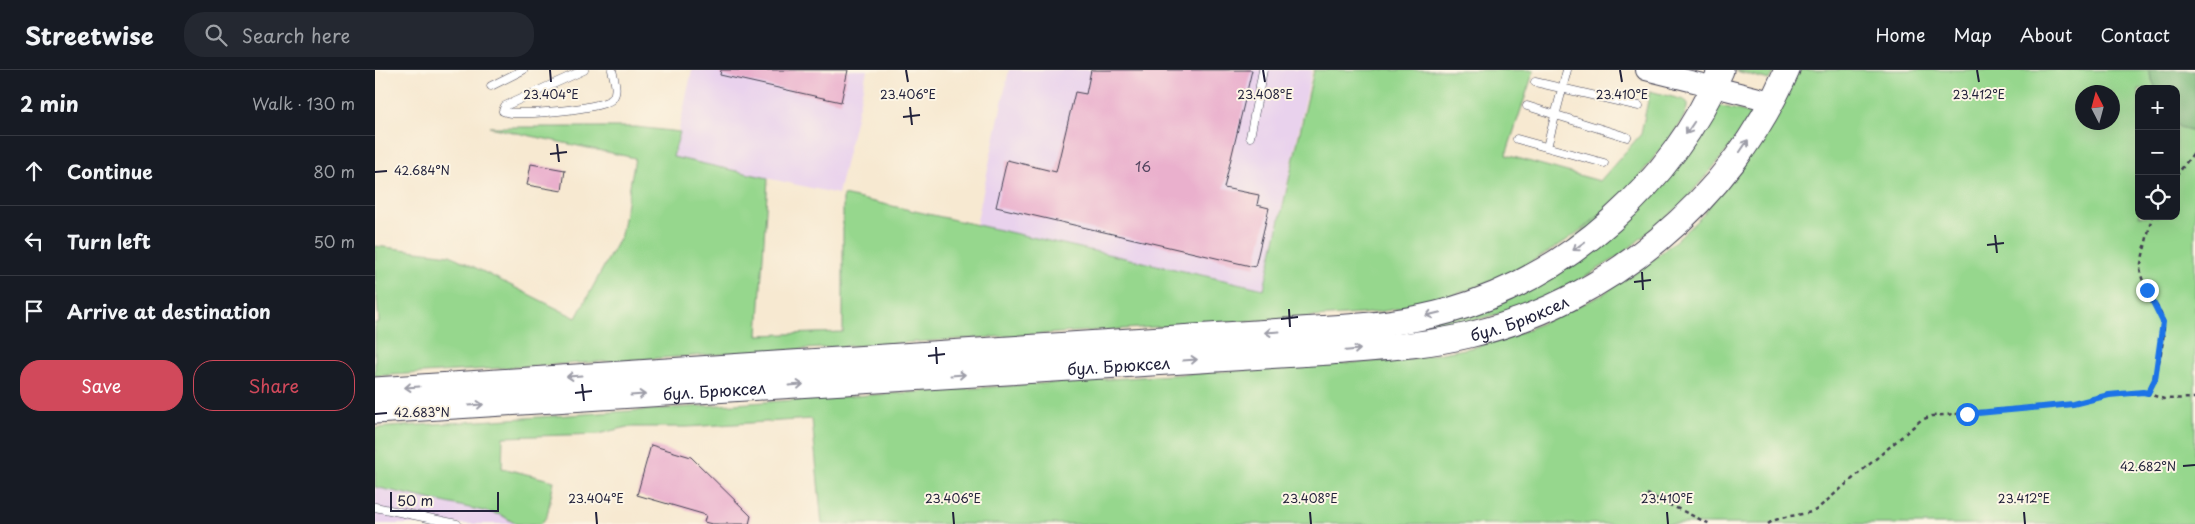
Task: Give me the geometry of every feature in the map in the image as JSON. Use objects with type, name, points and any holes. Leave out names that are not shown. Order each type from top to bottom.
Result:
[{"type":"main road","name":"бул. Брюксел","points":[[375,390],[694,380],[1330,352],[1421,344],[1468,335],[1496,328],[1556,304],[1590,287],[1663,236],[1716,182],[1741,150],[1771,101],[1787,70]]},
{"type":"main road","name":"бул. Брюксел","points":[[375,411],[694,380],[1377,325],[1449,310],[1490,296],[1531,276],[1567,254],[1619,214],[1669,159],[1696,120],[1718,78]]},
{"type":"street","points":[[1646,70],[1718,78],[1771,101]]},
{"type":"lane","points":[[491,86],[523,70]]},
{"type":"lane","points":[[584,70],[505,106],[503,111],[525,113],[595,107],[607,103],[613,99],[616,91],[612,70]]},
{"type":"lane","points":[[1250,138],[1263,70]]},
{"type":"lane","points":[[1547,147],[1567,70]]},
{"type":"lane","points":[[1535,82],[1639,106]]},
{"type":"lane","points":[[1527,106],[1627,137]]},
{"type":"lane","points":[[1517,139],[1604,163]]},
{"type":"lane","points":[[375,507],[457,524]]},
{"type":"path","points":[[2177,175],[2195,151]]},
{"type":"path","points":[[2148,393],[2155,379],[2163,329],[2161,314],[2141,275],[2140,268],[2151,220]]},
{"type":"path","points":[[1767,524],[1777,519],[1808,514],[1816,510],[1921,420],[1932,416],[2051,407],[2073,404],[2109,395],[2143,392],[2164,399],[2195,398]]},
{"type":"path","points":[[1647,494],[1710,524]]},
{"type":"shaded area","points":[[692,70],[867,70],[838,194],[673,157]]},
{"type":"shaded area","points":[[1009,70],[1312,70],[1264,289],[976,225]]},
{"type":"shaded area","points":[[375,487],[501,515],[516,524],[375,524]]},
{"type":"green space","points":[[1314,70],[1534,70],[1506,155],[1600,181],[1641,134],[1650,91],[1684,100],[1687,102],[1687,108],[1674,133],[1628,188],[1596,218],[1562,243],[1525,265],[1487,283],[1446,297],[1405,307],[1362,314],[375,376],[375,323],[379,322],[375,278],[375,246],[450,255],[576,318],[621,235],[635,158],[489,127],[636,127],[680,132],[673,157],[768,178],[758,335],[843,332],[843,195],[1264,289]]},
{"type":"green space","points":[[1733,70],[1777,70],[1769,80]]},
{"type":"green space","points":[[1796,70],[2148,70],[2154,85],[2135,85],[2135,220],[2180,220],[2180,127],[2195,131],[2195,524],[822,524],[812,419],[687,427],[627,427],[598,434],[503,437],[502,468],[554,481],[547,516],[541,524],[516,524],[501,515],[375,487],[375,428],[1409,359],[1475,347],[1522,332],[1598,297],[1641,269],[1672,244],[1704,214]]},
{"type":"green space","points":[[2148,70],[2195,70],[2195,131],[2180,127],[2180,85],[2154,85]]},
{"type":"green space","points":[[1721,106],[1750,113],[1732,145],[1681,205],[1621,255],[1575,283],[1523,307],[1433,332],[1312,338],[1513,295],[1716,107]]},
{"type":"building","points":[[721,70],[848,70],[841,102],[720,75]]},
{"type":"building","points":[[1091,70],[1252,70],[1224,188],[1259,195],[1257,205],[1269,208],[1255,267],[996,207],[1007,160],[1056,172],[1075,92],[1086,94]]},
{"type":"building","points":[[531,164],[565,170],[562,191],[527,185]]},
{"type":"building","points":[[651,445],[691,457],[751,516],[749,524],[712,524],[704,522],[706,515],[637,495]]},
{"type":"route","points":[[1967,414],[2051,407],[2073,404],[2109,395],[2148,393],[2155,379],[2163,322],[2161,314],[2147,290]]}]
